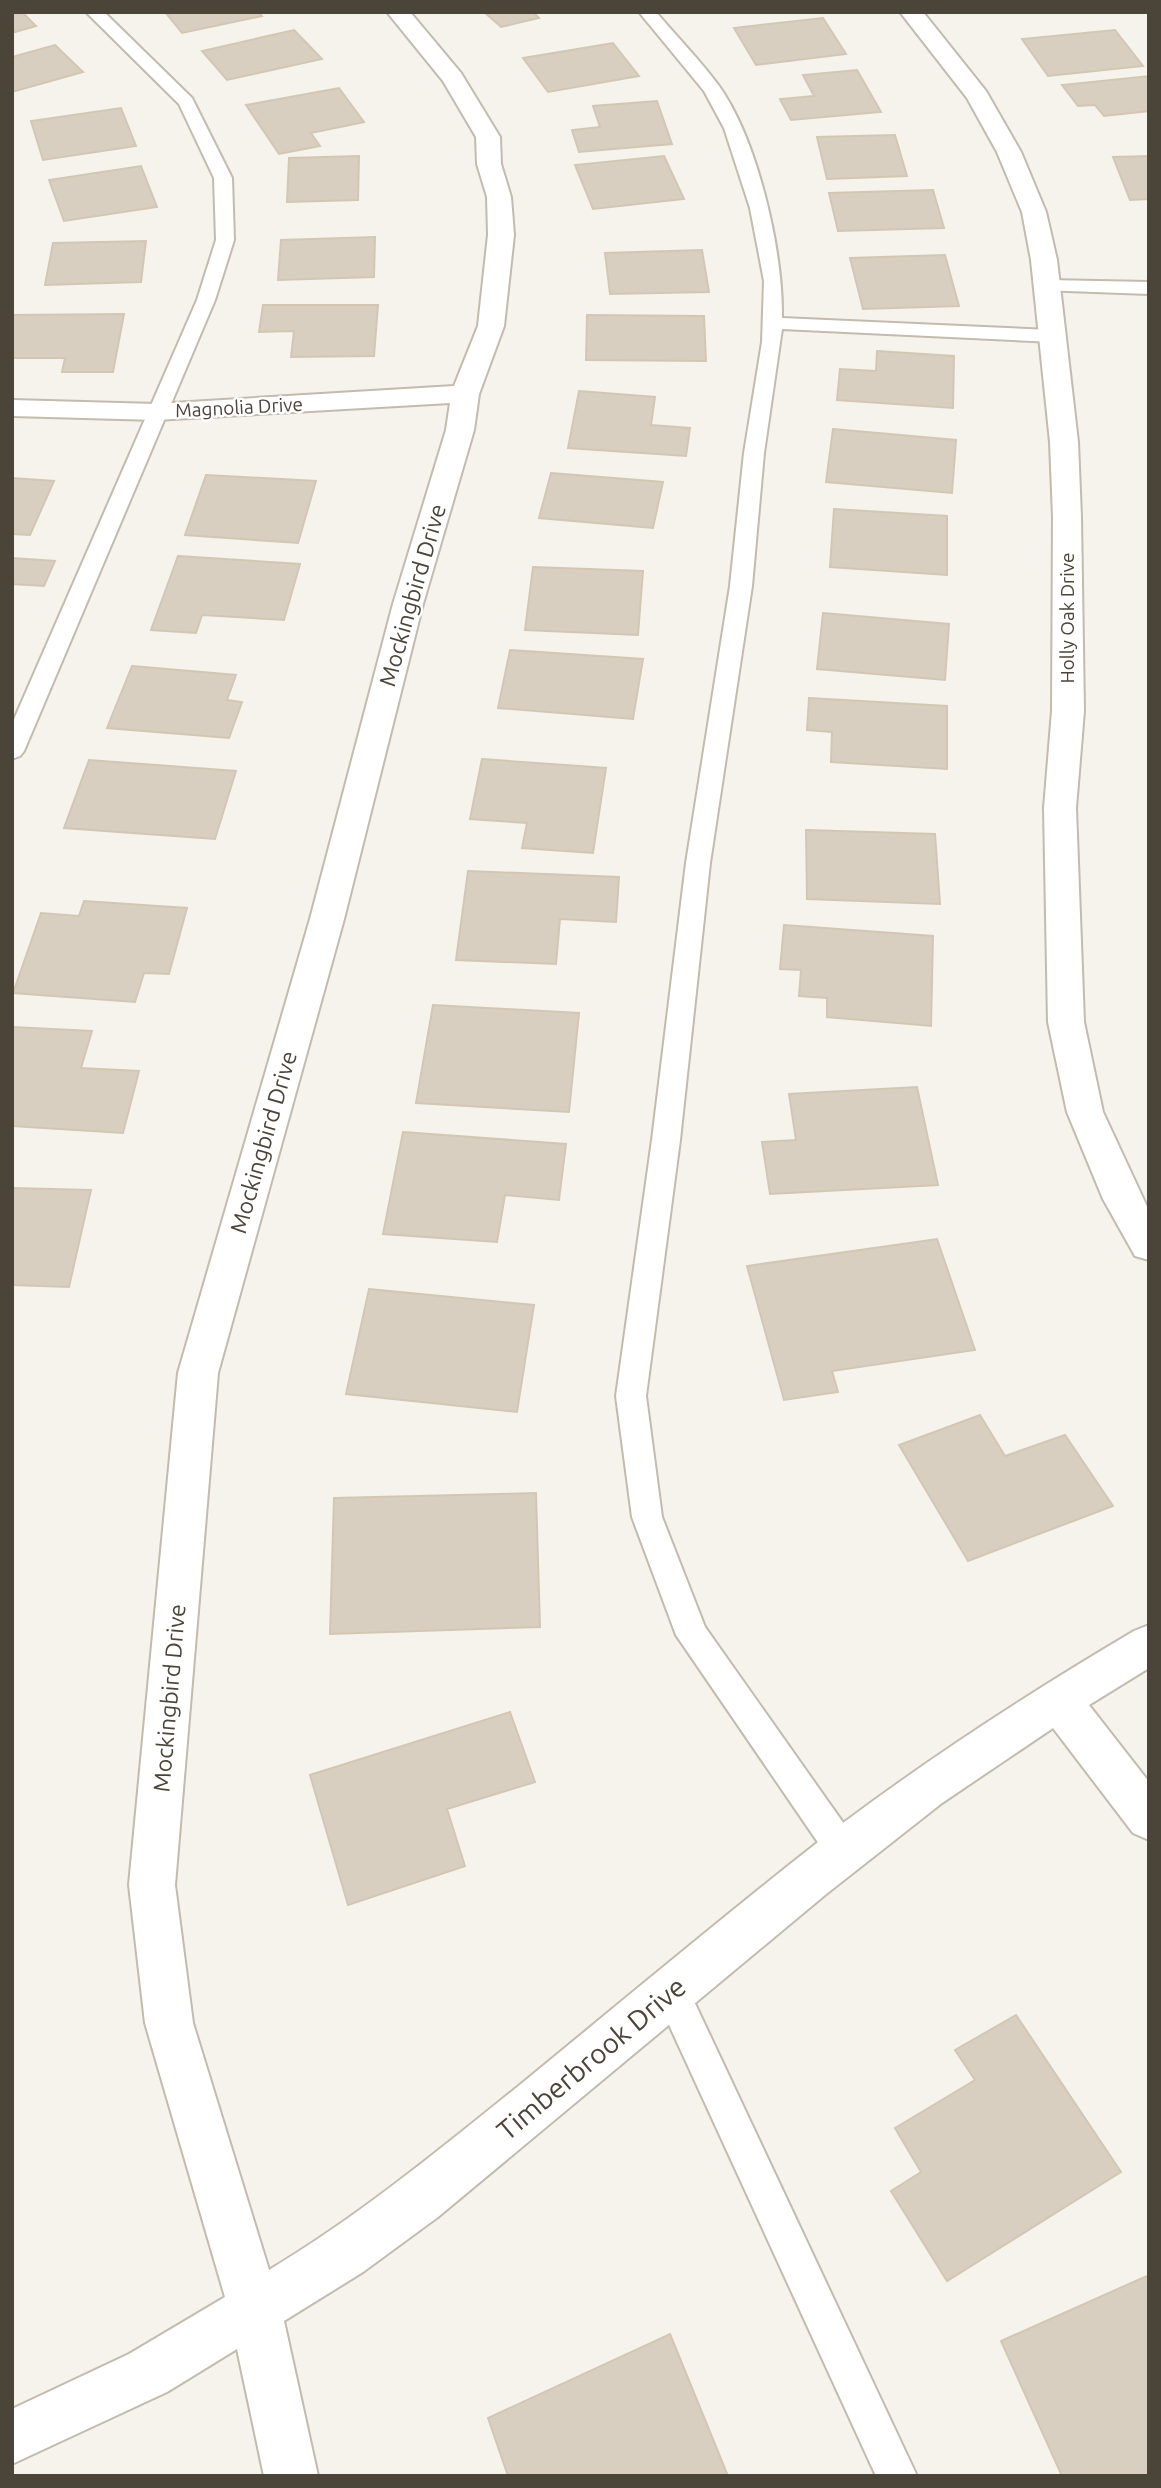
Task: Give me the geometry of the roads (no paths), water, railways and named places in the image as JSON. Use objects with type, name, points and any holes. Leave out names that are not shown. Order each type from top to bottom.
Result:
[{"type":"street","name":"Mockingbird Drive","points":[[291,2476],[256,2310],[169,2023],[152,1885],[198,1373],[323,932],[408,604],[460,430],[465,394],[491,326],[501,235],[499,197],[489,164],[488,137],[453,78],[398,12]]},
{"type":"street","name":"Holly Oak Drive","points":[[911,12],[978,96],[1009,152],[1034,212],[1047,286],[1064,442],[1068,517],[1068,711],[1060,808],[1066,1021],[1085,1112],[1122,1199],[1149,1245]]},
{"type":"street","name":"Magnolia Drive","points":[[12,408],[156,412],[465,394]]},
{"type":"street","name":"Timberbrook Drive","points":[[12,2437],[148,2373],[345,2254],[420,2199],[926,1788],[1058,1700],[1149,1645]]},
{"type":"street","points":[[1058,1700],[1149,1818]]},
{"type":"lane","points":[[12,751],[206,300],[225,240],[223,178],[186,102],[94,12]]},
{"type":"lane","points":[[648,12],[712,89],[733,128],[759,208],[773,281],[772,342],[754,453],[741,586],[698,863],[666,1140],[631,1396],[648,1517],[691,1635],[844,1852]]},
{"type":"lane","points":[[1047,286],[1149,288]]},
{"type":"lane","points":[[772,323],[1052,336]]},
{"type":"lane","points":[[672,1992],[897,2476]]}]
